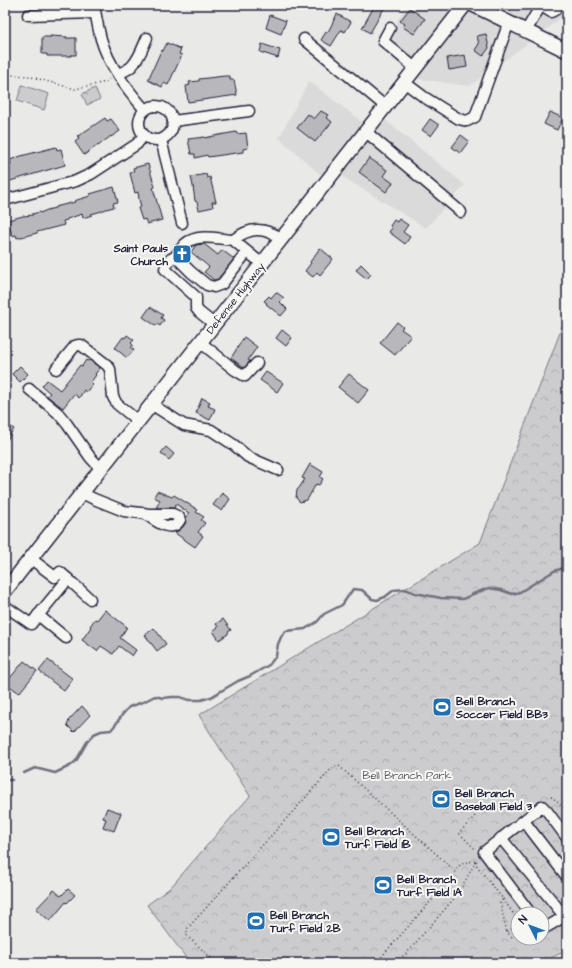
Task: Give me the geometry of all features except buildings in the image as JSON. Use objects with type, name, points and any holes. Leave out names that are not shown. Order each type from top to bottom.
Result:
[{"type":"main road","name":"Defense Highway","points":[[5,590],[384,106],[465,5]]},
{"type":"main road","points":[[473,5],[567,51]]},
{"type":"street","points":[[526,31],[540,5],[553,12],[559,5]]},
{"type":"street","points":[[28,15],[95,9],[101,40],[108,56],[127,89],[145,110]]},
{"type":"street","points":[[404,82],[424,97],[459,119],[468,121],[474,117],[509,22]]},
{"type":"street","points":[[390,28],[383,41],[415,68]]},
{"type":"street","points":[[118,74],[128,69],[136,61],[147,38]]},
{"type":"street","points":[[304,39],[384,106]]},
{"type":"street","points":[[156,106],[167,110],[173,121],[171,132],[167,137],[161,140],[149,139],[140,130],[139,124],[142,114],[145,110],[151,107],[156,106]]},
{"type":"street","points":[[173,121],[249,111]]},
{"type":"street","points":[[365,131],[461,212]]},
{"type":"street","points":[[5,200],[76,181],[91,174],[137,144],[144,135]]},
{"type":"street","points":[[161,140],[182,223]]},
{"type":"street","points":[[233,240],[248,231],[261,230],[272,232],[281,238]]},
{"type":"street","points":[[214,324],[199,312],[196,308],[196,297],[165,269],[166,264],[185,244],[198,238],[233,240],[262,263]]},
{"type":"street","points":[[174,257],[208,285],[214,287],[222,284],[247,252]]},
{"type":"street","points":[[200,342],[235,370],[245,376],[257,362]]},
{"type":"street","points":[[56,370],[75,346],[81,345],[107,365],[110,369],[114,401],[138,421]]},
{"type":"street","points":[[30,389],[58,413],[90,457],[101,469]]},
{"type":"street","points":[[151,404],[184,425],[211,430],[234,445],[248,457],[278,470]]},
{"type":"street","points":[[82,493],[124,511],[144,513]]},
{"type":"street","points":[[30,558],[55,577],[60,572],[90,599]]},
{"type":"street","points":[[5,606],[31,624],[68,580]]},
{"type":"street","points":[[38,615],[66,638]]},
{"type":"street","points":[[525,906],[484,852],[542,806],[567,838]]},
{"type":"street","points":[[524,821],[567,877]]},
{"type":"street","points":[[501,838],[566,916],[550,925]]},
{"type":"path","points":[[5,72],[12,75],[28,76],[75,90],[106,82],[118,74]]},
{"type":"path","points":[[217,963],[187,936],[187,929],[334,766],[339,766],[455,871]]},
{"type":"path","points":[[475,816],[459,833],[476,850]]},
{"type":"path","points":[[376,963],[454,875],[455,871],[466,862],[476,861]]},
{"type":"path","points":[[476,861],[477,866],[510,909]]},
{"type":"path","points":[[388,963],[397,960],[406,954],[458,894],[476,861]]},
{"type":"path","points":[[503,899],[500,903],[507,932],[510,935]]},
{"type":"path","points":[[379,959],[384,963]]},
{"type":"shaded area","points":[[406,5],[567,5],[567,9],[556,22],[470,86],[419,79],[383,49]]},
{"type":"shaded area","points":[[309,81],[361,121],[385,120],[465,185],[426,228],[340,175],[320,174],[279,138]]},
{"type":"green space","points":[[22,85],[49,94],[44,110],[17,101]]},
{"type":"green space","points":[[95,88],[100,99],[87,105],[82,94]]},
{"type":"green space","name":"Bell Branch Park","points":[[567,314],[567,950],[541,963],[190,963],[147,905],[170,888],[250,796],[199,715],[480,543]]},
{"type":"waterway","points":[[24,773],[35,768],[55,773],[70,766],[76,761],[87,742],[94,734],[101,731],[111,730],[129,707],[155,696],[163,698],[180,697],[189,700],[201,700],[211,697],[238,681],[250,676],[269,665],[276,656],[278,644],[282,635],[286,631],[305,629],[317,622],[324,614],[342,605],[353,589],[362,590],[372,599],[377,600],[385,597],[394,590],[405,589],[415,593],[441,598],[463,599],[489,588],[512,594],[520,592],[554,571],[567,567]]},
{"type":"waterway","points":[[5,780],[12,780]]},
{"type":"place","name":"Saint Pauls Church","points":[[182,254]]},
{"type":"place","name":"Bell Branch Soccer Field BB3","points":[[442,707]]},
{"type":"place","name":"Bell Branch Baseball Field 3","points":[[441,799]]},
{"type":"place","name":"Bell Branch Turf Field 1B","points":[[331,837]]},
{"type":"place","name":"Bell Branch Turf Field 1A","points":[[383,885]]},
{"type":"place","name":"Bell Branch Turf Field 2B","points":[[256,921]]}]
